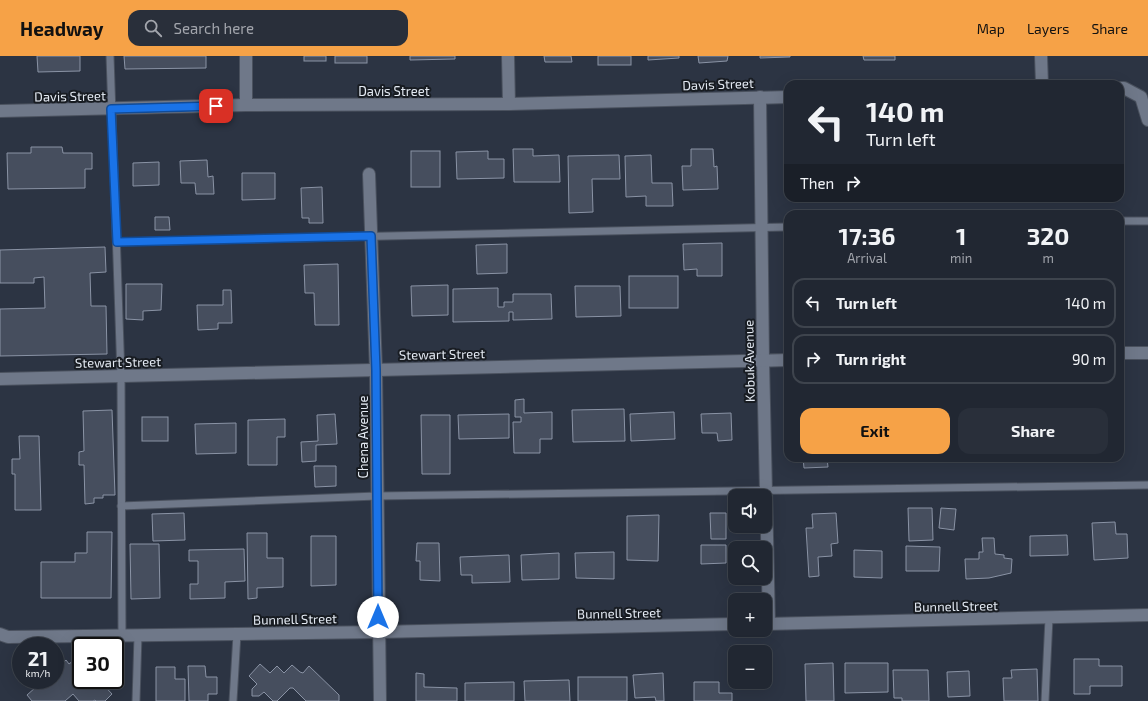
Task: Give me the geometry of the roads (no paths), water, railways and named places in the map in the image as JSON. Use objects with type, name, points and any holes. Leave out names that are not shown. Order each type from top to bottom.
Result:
[{"type":"street","points":[[246,56],[246,106]]},
{"type":"street","points":[[508,56],[509,104]]},
{"type":"street","points":[[1041,56],[1042,80]]},
{"type":"street","points":[[1124,88],[1141,97],[1148,120]]},
{"type":"street","name":"Davis Street","points":[[0,111],[246,106],[509,104],[784,96]]},
{"type":"street","name":"Kobuk Avenue","points":[[760,97],[766,489]]},
{"type":"street","name":"Chena Avenue","points":[[369,174],[376,370],[380,701]]},
{"type":"street","points":[[1124,353],[1148,353]]},
{"type":"street","name":"Stewart Street","points":[[0,379],[784,360]]},
{"type":"street","name":"Kobuk Avenue","points":[[766,533],[767,593]]},
{"type":"street","name":"Bunnell Street","points":[[772,624],[1148,615]]},
{"type":"street","name":"Bunnell Street","points":[[0,634],[8,637],[237,634],[728,624]]},
{"type":"lane","points":[[110,56],[121,376],[122,635]]},
{"type":"lane","points":[[1124,221],[1148,221]]},
{"type":"lane","points":[[117,242],[784,227]]},
{"type":"lane","points":[[772,490],[1148,485]]},
{"type":"lane","points":[[121,506],[377,496],[728,491]]},
{"type":"lane","points":[[1045,701],[1049,618]]},
{"type":"lane","points":[[233,701],[237,634]]},
{"type":"lane","points":[[136,701],[138,635]]}]
